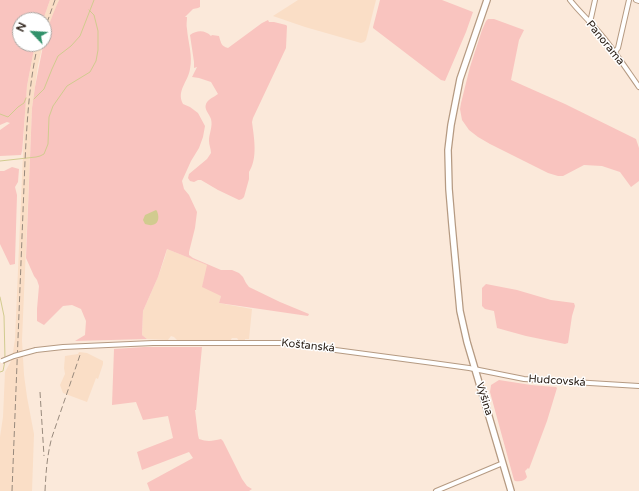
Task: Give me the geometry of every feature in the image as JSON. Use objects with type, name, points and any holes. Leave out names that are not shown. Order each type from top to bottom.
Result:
[{"type":"main road","name":"Výšina","points":[[487,0],[460,79],[448,145],[448,172],[460,308],[465,335],[511,491]]},
{"type":"street","name":"Panorama","points":[[570,0],[615,52],[639,87]]},
{"type":"street","points":[[589,22],[595,0]]},
{"type":"street","points":[[615,52],[618,48],[629,0]]},
{"type":"street","name":"Košťanská","points":[[1,362],[14,356],[36,350],[63,347],[140,344],[284,343],[475,370]]},
{"type":"street","name":"Hudcovská","points":[[475,370],[529,380],[639,386]]},
{"type":"street","points":[[436,491],[503,463]]},
{"type":"shaded area","points":[[0,0],[50,0],[46,12],[12,12],[12,52],[33,52],[27,86],[21,155],[0,156],[0,130],[10,123],[7,122],[0,125]]},
{"type":"shaded area","points":[[50,0],[59,0],[52,17],[52,12],[46,12]]},
{"type":"shaded area","points":[[59,0],[200,0],[200,7],[193,9],[185,17],[187,17],[191,64],[181,95],[183,104],[198,113],[205,126],[199,148],[182,181],[184,189],[189,195],[197,212],[189,255],[221,270],[232,270],[239,273],[249,287],[309,314],[308,316],[219,303],[221,296],[202,287],[207,265],[167,249],[158,277],[143,311],[142,335],[147,339],[75,341],[85,335],[86,321],[81,309],[72,305],[63,306],[44,325],[37,321],[39,286],[26,258],[32,108],[42,52],[52,52],[52,16]]},
{"type":"shaded area","points":[[298,0],[376,0],[366,40],[361,43],[273,16]]},
{"type":"shaded area","points":[[380,0],[442,0],[473,12],[445,81],[441,80],[373,28]]},
{"type":"shaded area","points":[[488,19],[494,19],[524,30],[519,40],[511,80],[565,104],[636,139],[639,148],[639,181],[631,187],[620,172],[602,166],[584,165],[563,176],[548,173],[490,144],[469,130],[462,120],[460,109],[461,103],[470,67],[482,30]]},
{"type":"shaded area","points":[[268,20],[269,22],[287,26],[286,48],[253,118],[252,122],[255,148],[254,161],[249,172],[249,179],[244,197],[239,200],[201,180],[194,182],[190,181],[188,178],[189,174],[207,159],[211,153],[209,141],[211,122],[206,110],[206,104],[211,98],[218,94],[211,82],[192,77],[197,67],[194,68],[190,35],[201,31],[211,36],[219,36],[222,44],[228,48]]},
{"type":"shaded area","points":[[33,52],[41,52],[32,108],[22,340],[24,375],[34,434],[32,491],[0,491],[0,437],[3,417],[5,372],[12,359],[15,339],[27,86]]},
{"type":"shaded area","points":[[12,167],[19,169],[18,182],[15,187],[17,195],[15,264],[10,265],[0,244],[0,171],[4,171]]},
{"type":"shaded area","points":[[156,210],[158,215],[157,223],[152,225],[145,224],[143,220],[145,215]]},
{"type":"shaded area","points":[[167,249],[208,265],[221,296],[219,303],[252,309],[249,339],[245,339],[245,341],[239,341],[237,338],[232,338],[230,341],[177,340],[171,336],[168,340],[147,339],[142,335],[143,311],[158,277]]},
{"type":"shaded area","points":[[486,284],[517,290],[551,300],[574,303],[575,306],[568,343],[565,344],[526,336],[497,328],[494,311],[485,309],[482,306],[482,288]]},
{"type":"shaded area","points":[[144,347],[202,347],[195,410],[199,439],[210,441],[221,439],[242,479],[247,486],[252,489],[249,491],[150,491],[147,483],[193,458],[189,452],[142,470],[137,452],[173,438],[168,416],[143,420],[136,402],[112,405],[114,349]]},
{"type":"shaded area","points":[[79,352],[87,353],[103,361],[98,379],[96,378],[87,402],[63,393],[60,385],[65,374],[65,356],[78,354]]},
{"type":"shaded area","points":[[499,380],[557,388],[547,421],[529,469],[528,468],[525,471],[527,477],[522,481],[514,480],[490,392],[491,385]]},
{"type":"waterway","points":[[34,99],[44,89],[58,56],[71,46],[80,36],[94,0]]},
{"type":"waterway","points":[[0,161],[36,157],[44,154],[48,144],[49,117],[53,106],[67,86],[90,72],[96,61],[98,50],[98,31],[94,15],[89,10]]},
{"type":"waterway","points":[[0,114],[8,117],[24,103],[26,98]]},
{"type":"waterway","points":[[0,297],[4,316],[5,358]]},
{"type":"waterway","points":[[0,372],[3,371],[5,361]]},
{"type":"railway","points":[[51,12],[55,0]]},
{"type":"railway","points":[[12,491],[25,161],[30,88],[36,52]]},
{"type":"railway","points":[[45,491],[46,470],[52,437],[80,355]]},
{"type":"railway","points":[[40,392],[44,456]]}]
